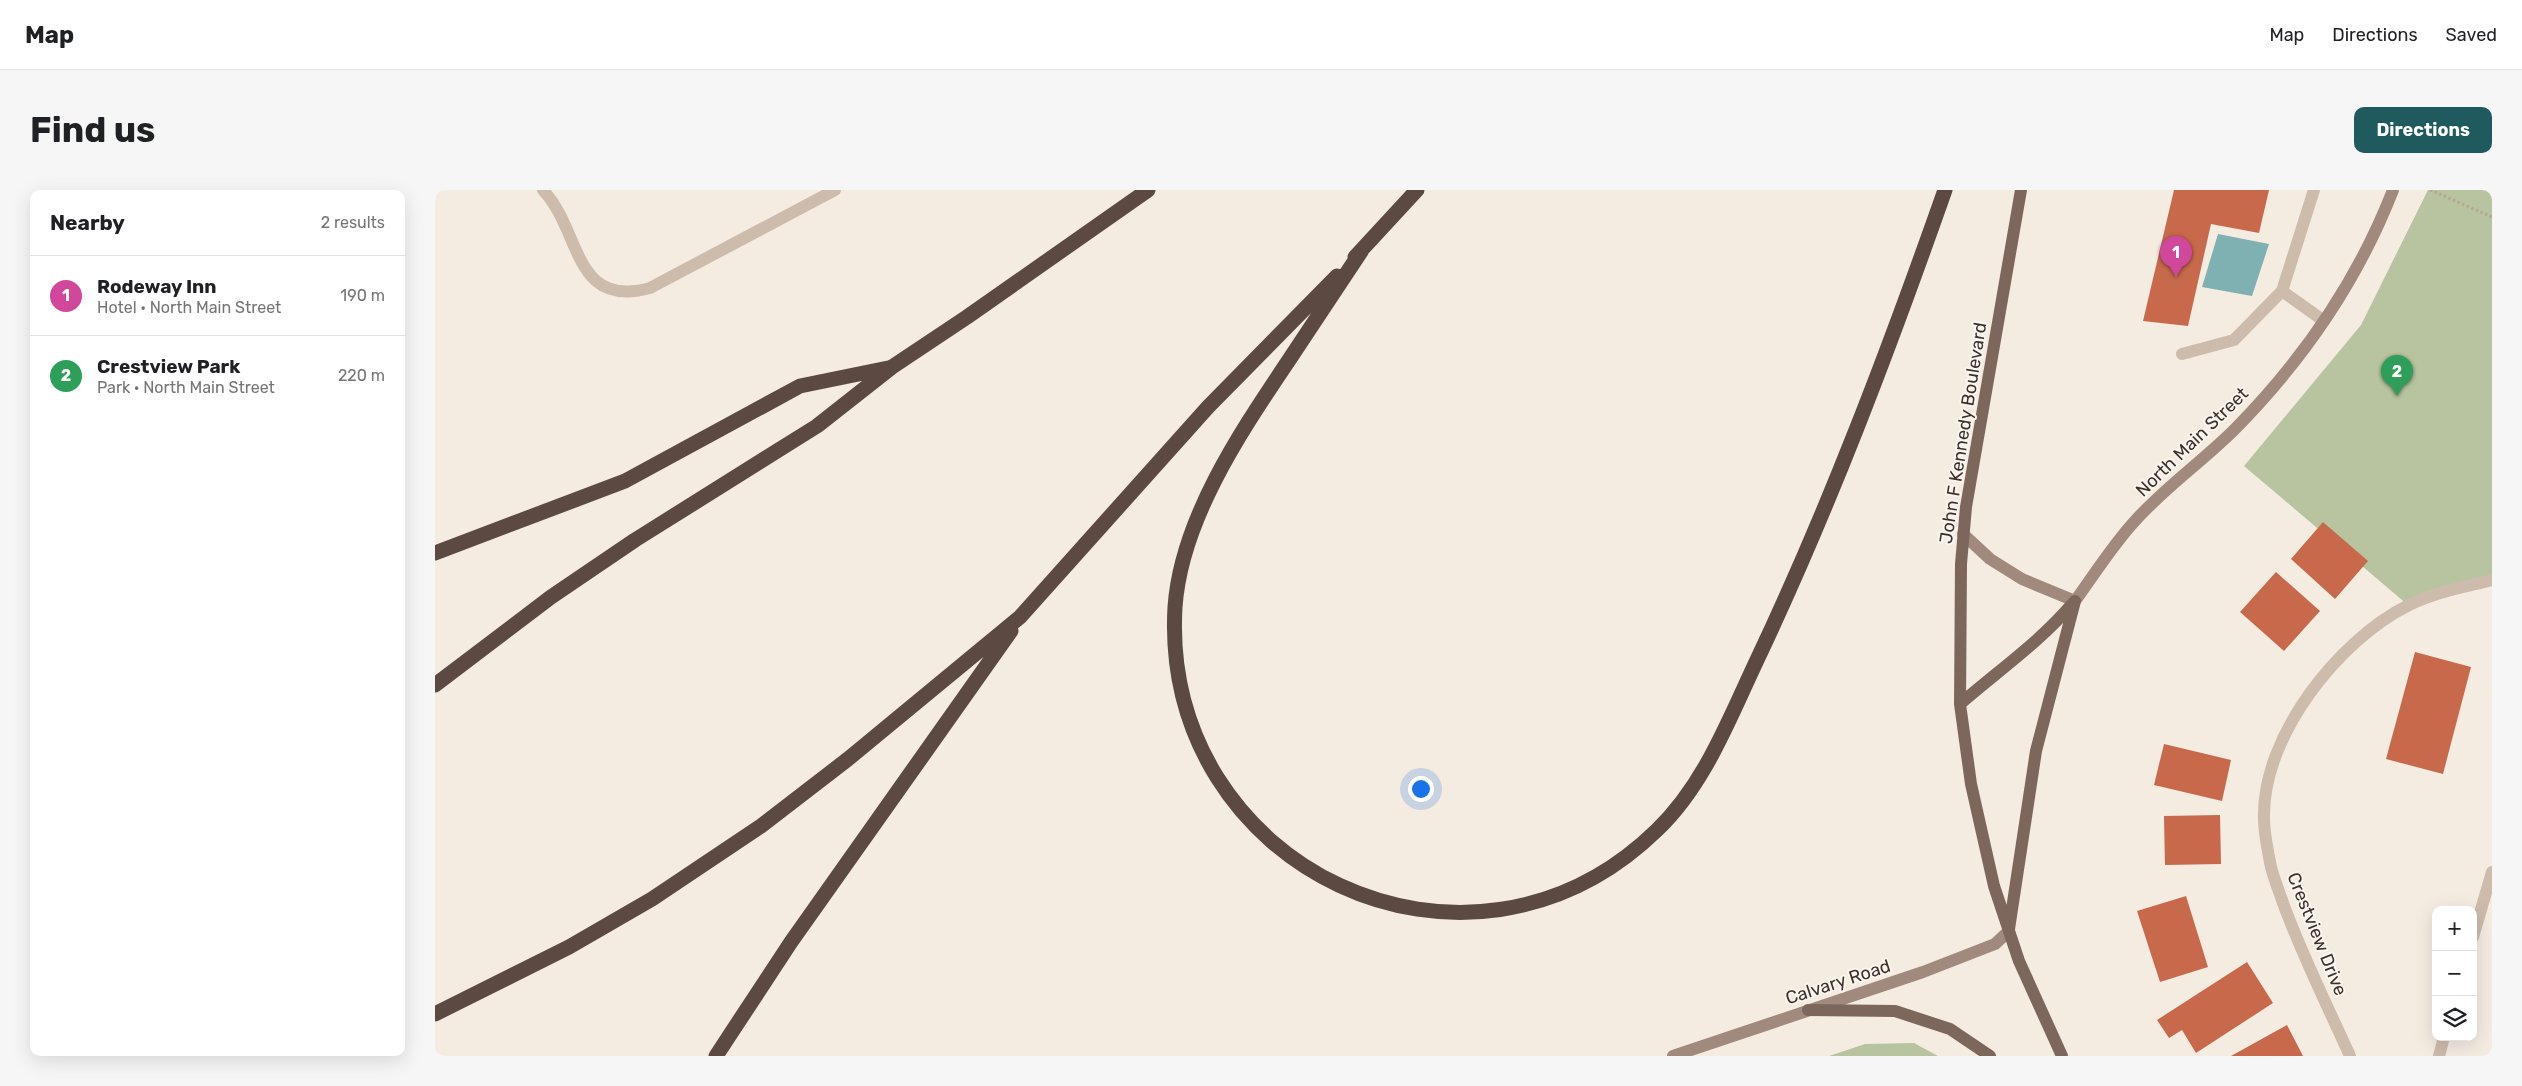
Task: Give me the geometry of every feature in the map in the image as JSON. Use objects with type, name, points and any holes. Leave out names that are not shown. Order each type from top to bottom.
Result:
[{"type":"highway","points":[[435,685],[551,597],[635,540],[817,426],[892,367],[967,318],[1148,190]]},
{"type":"highway","points":[[435,1014],[569,947],[652,899],[761,826],[848,759],[1020,617],[1209,407],[1362,250],[1417,190]]},
{"type":"highway","points":[[1362,250],[1247,422],[1229,453],[1198,518],[1184,560],[1175,602],[1175,646],[1183,698],[1193,730],[1212,770],[1236,806],[1272,843],[1307,869],[1353,892],[1406,908],[1453,912],[1493,910],[1539,900],[1598,875],[1621,860],[1658,829],[1690,792],[1711,756],[1769,635],[1819,521],[1877,375],[1945,190]]},
{"type":"highway","points":[[435,553],[625,481],[800,386],[892,367]]},
{"type":"highway","points":[[716,1056],[791,942],[983,673],[1020,617]]},
{"type":"main road","name":"John F Kennedy Boulevard","points":[[2021,190],[1963,534],[1960,704],[1971,784],[1994,886],[2019,961],[2062,1056]]},
{"type":"main road","name":"North Main Street","points":[[2075,601],[2134,521],[2235,429],[2286,373],[2324,321],[2366,252],[2393,190]]},
{"type":"main road","points":[[1963,534],[1990,559],[2022,579],[2075,601]]},
{"type":"main road","points":[[1960,704],[2027,650],[2051,628],[2075,601]]},
{"type":"main road","points":[[2009,931],[2036,751],[2075,601]]},
{"type":"main road","name":"Calvary Road","points":[[1673,1056],[1932,969],[1995,944],[2009,931]]},
{"type":"main road","points":[[1808,1010],[1895,1011],[1950,1029],[1990,1056]]},
{"type":"street","points":[[543,190],[555,203],[590,277],[609,290],[630,294],[650,288],[835,190]]},
{"type":"street","points":[[2182,354],[2234,340],[2282,291],[2314,190]]},
{"type":"street","points":[[2282,291],[2324,321]]},
{"type":"street","name":"Crestview Drive","points":[[2350,1056],[2293,929],[2271,868],[2264,818],[2268,785],[2278,752],[2308,694],[2337,657],[2378,622],[2408,605],[2433,594],[2492,580]]},
{"type":"street","points":[[2477,923],[2492,872]]},
{"type":"street","points":[[2439,1056],[2444,1041]]},
{"type":"path","points":[[2430,190],[2492,217]]},
{"type":"green space","points":[[2428,190],[2492,190],[2492,581],[2408,605],[2244,466],[2361,325]]},
{"type":"green space","points":[[1914,1043],[1938,1056],[1829,1056],[1865,1044]]},
{"type":"water","points":[[2218,234],[2269,244],[2252,296],[2202,287]]},
{"type":"building","points":[[2174,190],[2269,190],[2259,233],[2211,224],[2188,326],[2143,321]]},
{"type":"building","points":[[2323,522],[2368,561],[2335,599],[2291,559]]},
{"type":"building","points":[[2276,572],[2320,611],[2284,651],[2240,612]]},
{"type":"building","points":[[2415,652],[2471,667],[2443,774],[2386,759]]},
{"type":"building","points":[[2164,744],[2231,760],[2222,801],[2154,785]]},
{"type":"building","points":[[2220,815],[2221,864],[2165,865],[2164,816]]},
{"type":"building","points":[[2186,896],[2208,967],[2160,982],[2137,911]]},
{"type":"building","points":[[2247,962],[2273,1003],[2196,1053],[2182,1030],[2169,1038],[2157,1020]]},
{"type":"building","points":[[2287,1025],[2303,1056],[2231,1056]]},
{"type":"place","name":"Rodeway Inn","points":[[2176,277]]},
{"type":"place","name":"Crestview Park","points":[[2397,396]]}]
